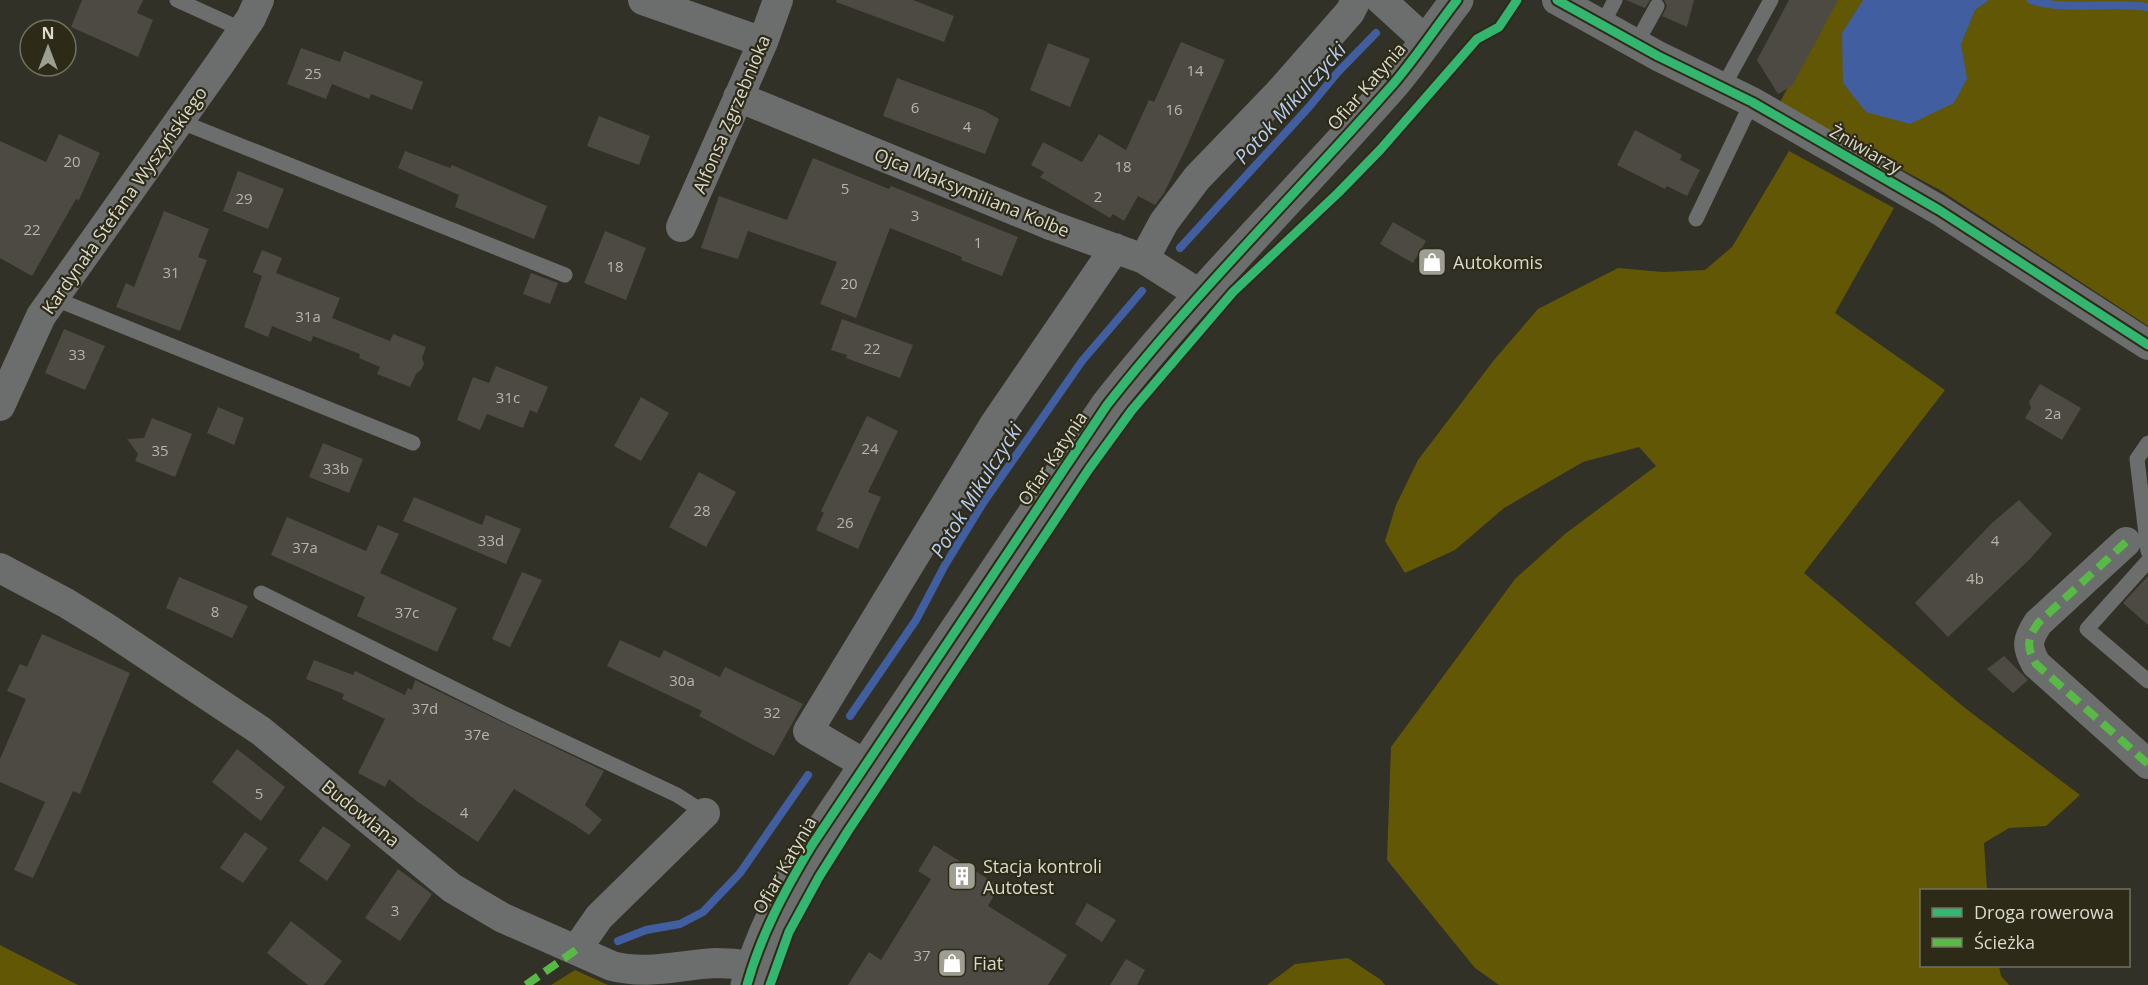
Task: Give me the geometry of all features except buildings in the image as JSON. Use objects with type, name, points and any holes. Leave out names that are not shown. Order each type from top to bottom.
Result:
[{"type":"street","name":"Kardynała Stefana Wyszyńskiego","points":[[0,406],[41,316],[243,30],[259,0]]},
{"type":"street","points":[[643,0],[762,42]]},
{"type":"street","name":"Alfonsa Zgrzebnioka","points":[[681,227],[778,0]]},
{"type":"street","points":[[1144,259],[1164,222],[1197,178],[1278,94],[1350,12],[1356,0]]},
{"type":"street","points":[[1381,0],[1426,41]]},
{"type":"street","name":"Ofiar Katynia","points":[[749,975],[784,892],[812,845],[1107,405],[1137,367],[1201,295],[1395,81],[1457,0]]},
{"type":"street","name":"Żniwiarzy","points":[[1565,2],[1608,12],[1636,44],[1752,102],[1939,210],[2148,345]]},
{"type":"street","name":"Ojca Maksymiliana Kolbe","points":[[738,97],[1053,226],[1144,259],[1201,295]]},
{"type":"street","points":[[866,765],[808,731],[994,425],[1115,248]]},
{"type":"street","points":[[2141,551],[2038,623],[2030,636],[2029,651],[2036,664],[2148,764]]},
{"type":"street","name":"Budowlana","points":[[0,568],[76,609],[261,731],[452,888],[504,918],[612,966],[627,970],[647,971],[715,963],[749,975]]},
{"type":"street","points":[[576,950],[599,917],[705,813]]},
{"type":"lane","points":[[177,0],[243,30]]},
{"type":"lane","points":[[1723,87],[1771,0]]},
{"type":"lane","points":[[1636,44],[1657,6]]},
{"type":"lane","points":[[1696,219],[1752,102]]},
{"type":"lane","points":[[179,121],[565,274]]},
{"type":"lane","points":[[53,298],[413,443]]},
{"type":"lane","points":[[2148,442],[2137,459],[2141,551],[2087,628],[2148,681]]},
{"type":"lane","points":[[261,593],[513,718],[677,795],[705,813]]},
{"type":"shaded area","points":[[1834,0],[2148,0],[2148,326],[1940,190],[1779,104]]},
{"type":"shaded area","points":[[1789,151],[1894,208],[1835,313],[1945,390],[1804,573],[1965,708],[2080,795],[2046,826],[2009,828],[1984,843],[1987,889],[1920,889],[1920,967],[1999,967],[2001,976],[2009,985],[1499,985],[1475,968],[1387,860],[1391,747],[1515,579],[1565,534],[1656,466],[1639,447],[1583,462],[1504,508],[1455,550],[1405,573],[1385,541],[1396,505],[1418,460],[1494,360],[1538,309],[1618,268],[1663,272],[1705,270],[1732,247]]},
{"type":"shaded area","points":[[0,945],[78,985],[0,985]]},
{"type":"shaded area","points":[[1348,958],[1385,985],[1267,985],[1295,964]]},
{"type":"shaded area","points":[[575,970],[608,985],[551,985]]},
{"type":"water","points":[[1863,0],[1989,0],[1975,10],[1961,44],[1967,79],[1954,103],[1910,124],[1866,112],[1843,83],[1842,33]]},
{"type":"waterway","points":[[2031,0],[2045,4],[2075,6],[2134,5],[2148,7]]},
{"type":"waterway","name":"Potok Mikulczycki","points":[[1180,248],[1309,107],[1338,72],[1376,33]]},
{"type":"waterway","name":"Potok Mikulczycki","points":[[850,716],[916,620],[945,565],[983,503],[1082,361],[1142,291]]},
{"type":"waterway","name":"Potok Mikulczycki","points":[[618,941],[646,930],[680,924],[703,912],[740,873],[808,775]]},
{"type":"marked path","points":[[2126,542],[2038,623],[2030,639],[2029,648],[2036,664],[2148,764]]},
{"type":"marked path","points":[[526,985],[576,950]]},
{"type":"cycle path","points":[[747,985],[759,948],[775,913],[812,845],[1107,405],[1176,322],[1394,83],[1457,0]]},
{"type":"cycle path","points":[[770,985],[789,932],[819,877],[1089,469],[1132,410],[1233,292],[1380,150],[1477,39],[1499,27],[1517,0]]},
{"type":"cycle path","points":[[1557,0],[1658,56],[1752,102],[1939,210],[2148,345]]},
{"type":"place","name":"Autokomis","points":[[1432,262]]},
{"type":"place","name":"Stacja kontroli Autotest","points":[[962,876]]},
{"type":"place","name":"Fiat","points":[[952,963]]}]
